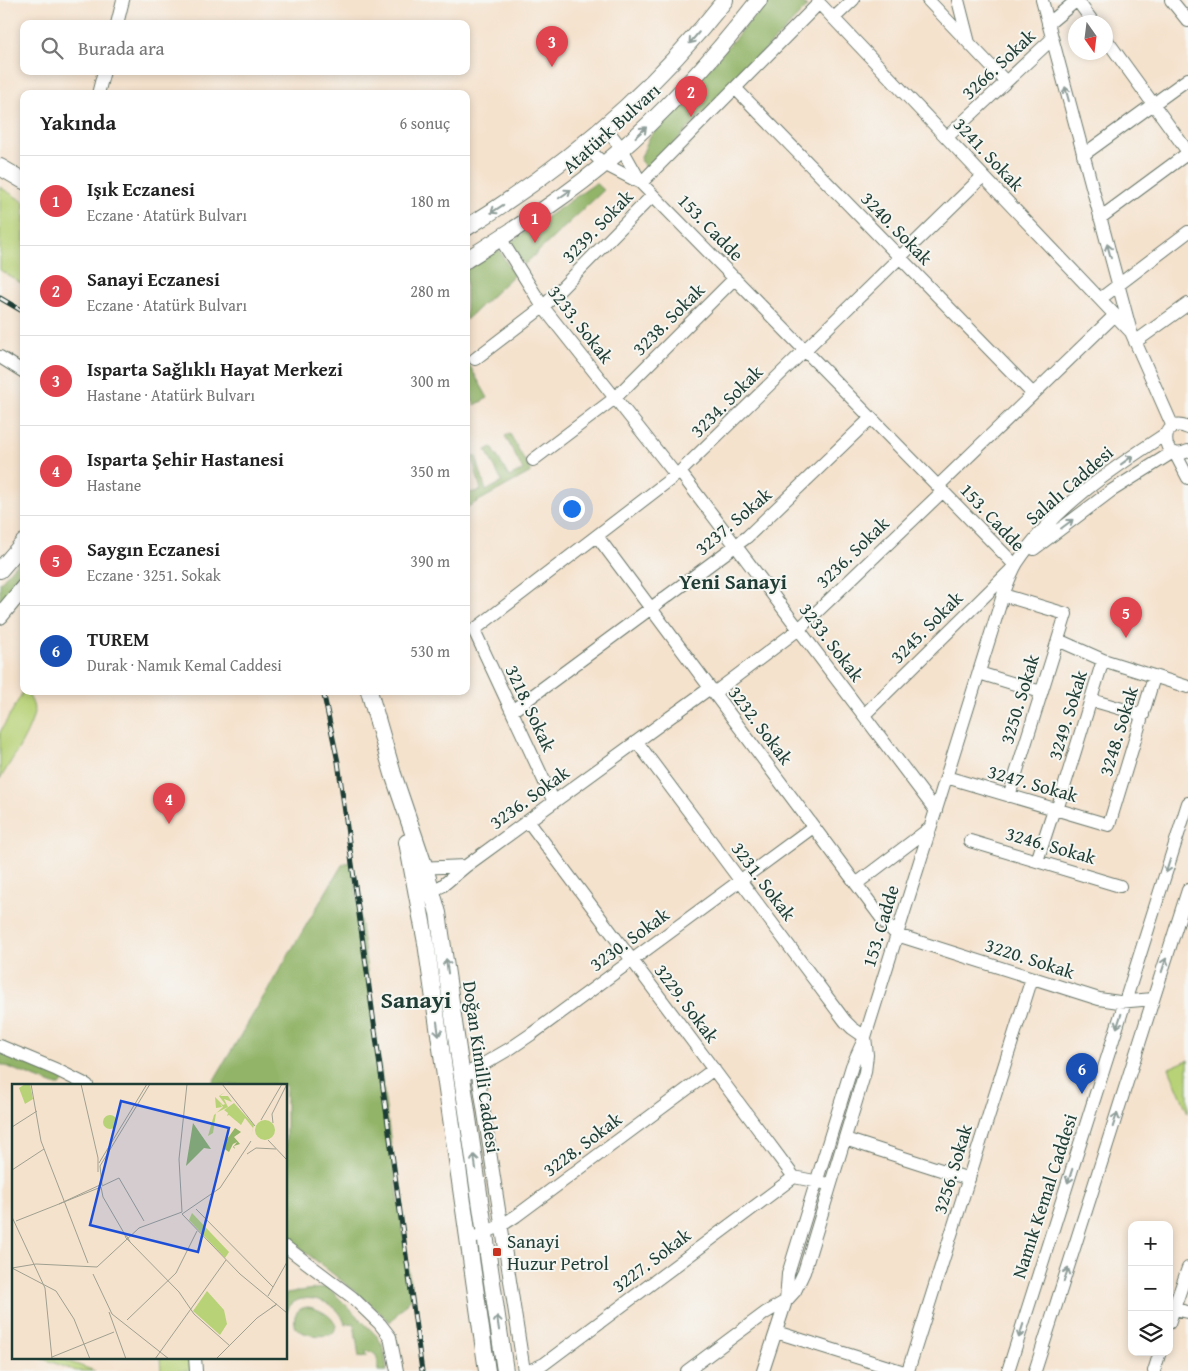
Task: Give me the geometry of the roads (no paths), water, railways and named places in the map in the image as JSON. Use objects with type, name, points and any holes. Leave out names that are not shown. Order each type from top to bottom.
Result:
[{"type":"main road","name":"Atatürk Bulvarı","points":[[470,225],[540,180],[605,127],[654,82],[685,49],[725,0]]},
{"type":"main road","name":"Atatürk Bulvarı","points":[[470,257],[567,193],[622,149],[687,86],[731,36],[759,0]]},
{"type":"main road","points":[[0,167],[20,179]]},
{"type":"main road","points":[[0,570],[20,547]]},
{"type":"main road","points":[[0,616],[20,592]]},
{"type":"main road","name":"Doğan Kimilli Caddesi","points":[[370,695],[425,894],[443,938],[505,1371]]},
{"type":"main road","name":"Doğan Kimilli Caddesi","points":[[425,894],[426,943],[487,1371]]},
{"type":"street","points":[[118,20],[123,0]]},
{"type":"street","points":[[834,18],[853,0]]},
{"type":"street","points":[[928,0],[1006,82]]},
{"type":"street","points":[[958,0],[969,42]]},
{"type":"street","points":[[1042,0],[1133,337],[1179,426],[1166,442],[1168,446],[1179,452],[1188,478]]},
{"type":"street","points":[[1048,24],[1077,0],[1088,15]]},
{"type":"street","points":[[1171,0],[1188,21]]},
{"type":"street","points":[[641,183],[735,88],[817,1]]},
{"type":"street","name":"3241. Sokak","points":[[817,1],[1100,299],[1133,337]]},
{"type":"street","name":"3266. Sokak","points":[[947,137],[1052,39]]},
{"type":"street","points":[[1100,218],[1188,152],[1113,49]]},
{"type":"street","points":[[99,90],[103,75]]},
{"type":"street","points":[[1083,155],[1188,79]]},
{"type":"street","name":"3240. Sokak","points":[[735,88],[1033,394]]},
{"type":"street","points":[[605,127],[622,149],[641,183]]},
{"type":"street","points":[[584,145],[604,164],[641,183]]},
{"type":"street","name":"3234. Sokak","points":[[474,630],[678,474],[983,176]]},
{"type":"street","name":"153. Cadde","points":[[641,183],[1015,565],[1003,595],[865,1037],[852,1066],[788,1274],[786,1301],[763,1371]]},
{"type":"street","name":"3239. Sokak","points":[[475,359],[543,307],[653,194]]},
{"type":"street","points":[[1100,299],[1188,232]]},
{"type":"street","name":"3233. Sokak","points":[[500,238],[543,307],[614,398],[736,546],[936,811]]},
{"type":"street","name":"3238. Sokak","points":[[533,460],[614,398],[735,278]]},
{"type":"street","points":[[1133,337],[1188,304]]},
{"type":"street","name":"3236. Sokak","points":[[425,894],[446,883],[466,866],[637,742],[799,629],[1114,315]]},
{"type":"street","points":[[0,357],[20,370]]},
{"type":"street","name":"3237. Sokak","points":[[512,712],[736,546],[760,526],[871,418]]},
{"type":"street","name":"Salalı Caddesi","points":[[1015,565],[1040,533],[1062,512],[1105,476],[1179,426]]},
{"type":"street","name":"Salalı Caddesi","points":[[1015,565],[1111,491],[1179,452]]},
{"type":"street","name":"3232. Sokak","points":[[597,536],[813,827],[886,924],[897,935]]},
{"type":"street","name":"3245. Sokak","points":[[864,715],[1015,565]]},
{"type":"street","name":"3250. Sokak","points":[[1003,595],[1066,614],[1009,796]]},
{"type":"street","name":"3218. Sokak","points":[[474,630],[554,802]]},
{"type":"street","points":[[1058,640],[1103,660],[1188,687]]},
{"type":"street","name":"3249. Sokak","points":[[1037,861],[1056,809],[1103,660]]},
{"type":"street","points":[[979,673],[1041,692]]},
{"type":"street","name":"3248. Sokak","points":[[1109,825],[1154,677]]},
{"type":"street","points":[[1091,700],[1142,715]]},
{"type":"street","name":"3231. Sokak","points":[[637,742],[845,1021],[865,1037]]},
{"type":"street","name":"3247. Sokak","points":[[946,778],[1109,825]]},
{"type":"street","name":"Namık Kemal Caddesi","points":[[1008,1371],[1188,803]]},
{"type":"street","name":"3229. Sokak","points":[[528,821],[794,1177]]},
{"type":"street","name":"3230. Sokak","points":[[463,1076],[534,1033],[813,827]]},
{"type":"street","points":[[856,884],[930,828]]},
{"type":"street","name":"3246. Sokak","points":[[970,841],[1120,886]]},
{"type":"street","points":[[419,868],[466,866]]},
{"type":"street","points":[[1035,1371],[1188,890]]},
{"type":"street","name":"3220. Sokak","points":[[897,935],[1110,1002],[1153,999]]},
{"type":"street","name":"3256. Sokak","points":[[908,1371],[1032,978]]},
{"type":"street","name":"153. Cadde","points":[[786,1301],[798,1286],[804,1272],[845,1139],[867,1065],[865,1037]]},
{"type":"street","points":[[0,1046],[85,1084]]},
{"type":"street","points":[[478,1068],[524,1371]]},
{"type":"street","name":"3228. Sokak","points":[[468,1240],[502,1225],[714,1070]]},
{"type":"street","points":[[845,1139],[969,1179]]},
{"type":"street","points":[[794,1177],[831,1185]]},
{"type":"street","name":"3227. Sokak","points":[[529,1371],[544,1364],[794,1177]]},
{"type":"street","points":[[288,1248],[337,1285],[380,1324],[390,1337],[396,1371]]},
{"type":"street","points":[[1188,1268],[1174,1309],[1188,1312]]},
{"type":"street","points":[[687,1371],[766,1313],[786,1301]]},
{"type":"street","points":[[776,1332],[879,1368],[901,1371]]},
{"type":"street","points":[[1154,1371],[1159,1356]]},
{"type":"street","points":[[195,1358],[196,1371]]},
{"type":"railway","points":[[0,298],[20,310]]},
{"type":"railway","points":[[324,695],[338,762],[422,1371]]},
{"type":"place","name":"Isparta Sağlıklı Hayat Merkezi","points":[[552,67]]},
{"type":"place","name":"Sanayi Eczanesi","points":[[691,117]]},
{"type":"place","name":"Işık Eczanesi","points":[[535,243]]},
{"type":"place","name":"Saygın Eczanesi","points":[[1126,638]]},
{"type":"place","name":"Isparta Şehir Hastanesi","points":[[169,824]]},
{"type":"place","name":"TUREM","points":[[1082,1094]]},
{"type":"place","name":"Sanayi Huzur Petrol","points":[[497,1252]]},
{"type":"district","name":"Yeni Sanayi","points":[[733,582]]},
{"type":"district","name":"Sanayi","points":[[416,1000]]}]
